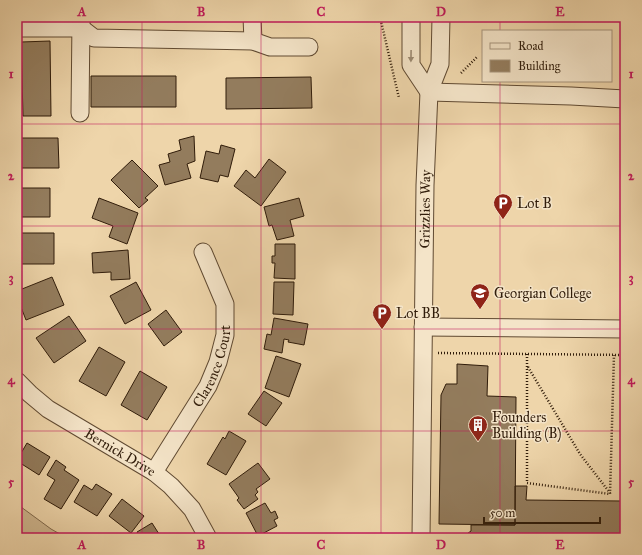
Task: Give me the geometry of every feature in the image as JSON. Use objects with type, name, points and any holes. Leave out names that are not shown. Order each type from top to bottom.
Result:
[{"type":"street","points":[[252,17],[253,41]]},
{"type":"street","points":[[412,17],[411,65],[429,92],[578,96],[625,99]]},
{"type":"street","name":"Grizzlies Way","points":[[421,538],[426,185],[429,92],[440,64],[441,17]]},
{"type":"street","points":[[81,23],[94,38],[253,41],[270,47],[309,46]]},
{"type":"street","points":[[17,28],[81,23]]},
{"type":"street","points":[[80,113],[81,23]]},
{"type":"street","name":"Clarence Court","points":[[154,472],[208,386],[218,362],[225,335],[225,304],[203,252]]},
{"type":"street","points":[[424,327],[625,329]]},
{"type":"street","name":"Bernick Drive","points":[[17,381],[48,410],[154,472],[171,486],[192,509],[208,538]]},
{"type":"path","points":[[380,17],[399,98]]},
{"type":"path","points":[[461,73],[477,57]]},
{"type":"path","points":[[435,358],[435,353],[625,356]]},
{"type":"path","points":[[528,354],[527,483],[610,494]]},
{"type":"path","points":[[610,494],[614,356]]},
{"type":"path","points":[[527,366],[580,454],[610,494]]},
{"type":"shaded area","points":[[17,504],[51,529],[67,538],[17,538]]},
{"type":"building","points":[[50,41],[51,116],[23,116],[21,42]]},
{"type":"building","points":[[91,76],[176,76],[176,107],[91,107]]},
{"type":"building","points":[[311,77],[312,108],[226,109],[226,78]]},
{"type":"building","points":[[194,136],[195,161],[187,164],[191,178],[165,185],[159,165],[170,162],[168,154],[181,150],[179,140]]},
{"type":"building","points":[[17,138],[58,138],[59,168],[17,168]]},
{"type":"building","points":[[221,145],[235,149],[228,177],[220,175],[218,182],[200,178],[206,151],[219,154]]},
{"type":"building","points":[[269,159],[286,172],[261,206],[234,186],[246,170],[255,178]]},
{"type":"building","points":[[132,160],[158,186],[145,198],[148,200],[139,208],[111,180]]},
{"type":"building","points":[[17,188],[50,188],[50,217],[17,217]]},
{"type":"building","points":[[99,198],[138,213],[127,244],[109,237],[113,226],[92,218]]},
{"type":"building","points":[[299,198],[304,216],[290,220],[294,236],[277,240],[272,225],[269,226],[264,207]]},
{"type":"building","points":[[17,233],[54,233],[54,264],[17,264]]},
{"type":"building","points":[[275,244],[295,244],[295,279],[274,278],[275,263],[272,263],[272,256],[275,256]]},
{"type":"building","points":[[128,250],[130,279],[111,280],[111,272],[93,273],[92,253]]},
{"type":"building","points":[[52,277],[64,305],[26,320],[17,297],[17,291]]},
{"type":"building","points":[[136,282],[151,310],[125,324],[110,296]]},
{"type":"building","points":[[274,282],[294,282],[293,315],[273,314]]},
{"type":"building","points":[[166,310],[182,332],[164,346],[148,324]]},
{"type":"building","points":[[69,316],[86,341],[54,363],[36,338]]},
{"type":"building","points":[[274,318],[308,324],[304,345],[288,342],[289,340],[284,339],[282,353],[264,349],[267,334],[271,335]]},
{"type":"building","points":[[99,347],[125,362],[106,396],[79,381]]},
{"type":"building","points":[[276,356],[301,364],[289,397],[265,388]]},
{"type":"building","name":"Founders Building (B)","points":[[457,364],[488,366],[487,396],[516,397],[515,525],[439,524],[441,395],[446,384],[457,384]]},
{"type":"building","points":[[140,371],[167,387],[147,420],[121,405]]},
{"type":"building","points":[[625,378],[625,538],[464,538],[464,536],[471,531],[471,525],[515,525],[515,486],[527,486],[526,500],[622,501]]},
{"type":"building","points":[[264,391],[282,403],[266,426],[248,414]]},
{"type":"building","points":[[229,431],[246,441],[226,475],[207,464],[223,437],[225,439]]},
{"type":"building","points":[[17,435],[21,438],[17,443]]},
{"type":"building","points":[[27,443],[50,457],[39,475],[17,461]]},
{"type":"building","points":[[56,460],[66,467],[64,470],[79,480],[61,509],[44,499],[55,480],[47,475]]},
{"type":"building","points":[[258,463],[270,479],[256,489],[258,492],[255,495],[258,499],[244,509],[237,500],[239,498],[229,484]]},
{"type":"building","points":[[96,484],[112,494],[97,516],[74,502],[84,485],[92,490]]},
{"type":"building","points":[[122,499],[144,516],[131,533],[109,516]]},
{"type":"building","points":[[265,503],[271,513],[275,511],[278,518],[274,520],[277,526],[258,536],[246,513]]},
{"type":"building","points":[[152,523],[159,534],[155,536],[156,538],[140,538],[137,532]]},
{"type":"place","name":"Lot B","points":[[503,220]]},
{"type":"place","name":"Georgian College","points":[[480,310]]},
{"type":"place","name":"Lot BB","points":[[382,330]]},
{"type":"place","name":"Founders Building (B)","points":[[478,442]]}]
